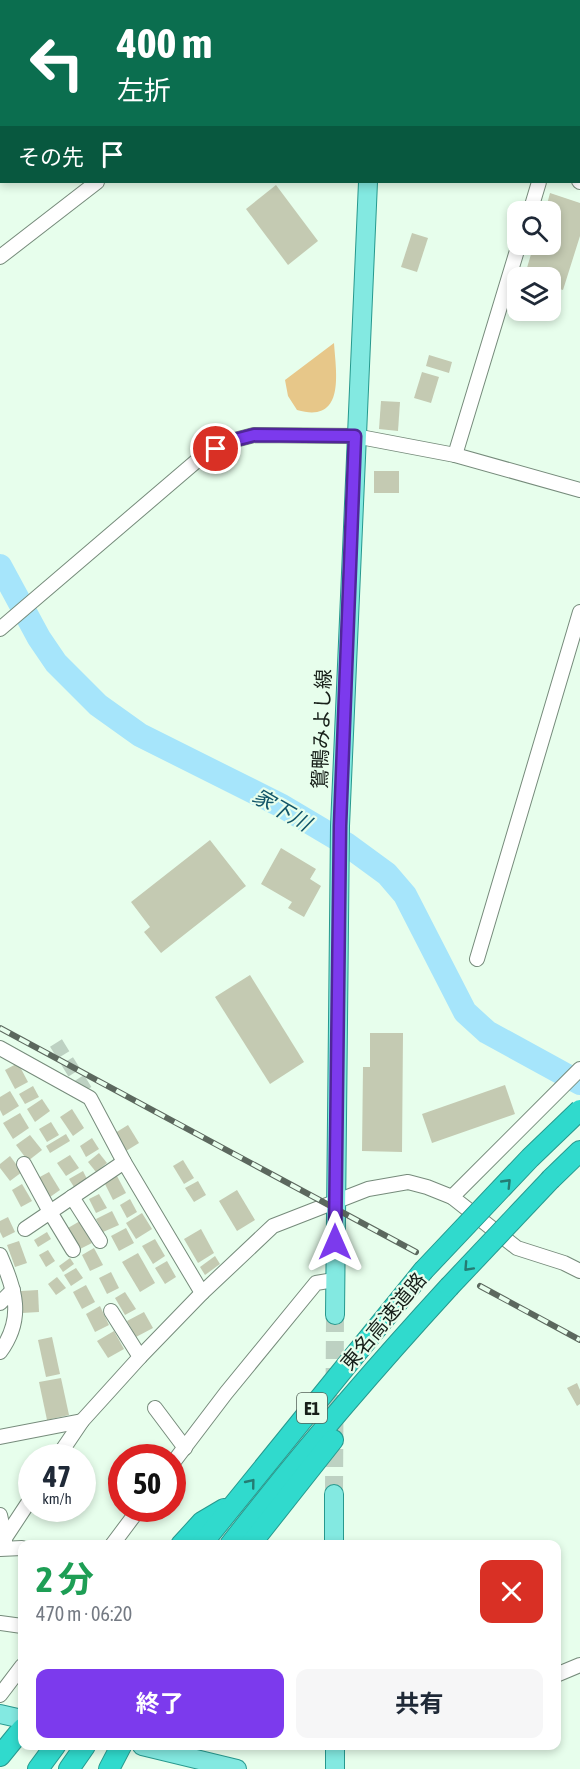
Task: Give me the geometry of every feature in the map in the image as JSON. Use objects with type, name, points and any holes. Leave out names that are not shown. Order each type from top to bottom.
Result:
[{"type":"highway","name":"東名高速道路","points":[[205,1540],[423,1271],[530,1158],[580,1110]]},
{"type":"highway","name":"東名高速道路","points":[[234,1540],[395,1346],[552,1179],[580,1153]]},
{"type":"highway","points":[[254,1540],[371,1392],[395,1346]]},
{"type":"highway","points":[[186,1540],[202,1522],[235,1503]]},
{"type":"highway","points":[[0,1756],[18,1735]]},
{"type":"highway","points":[[38,1769],[52,1750]]},
{"type":"highway","points":[[69,1769],[82,1750]]},
{"type":"main road","name":"鴛鴨みよし線","points":[[335,1315],[339,857],[355,436],[368,183]]},
{"type":"main road","points":[[334,1494],[334,1540]]},
{"type":"main road","points":[[0,1714],[18,1718]]},
{"type":"main road","points":[[159,1750],[237,1769]]},
{"type":"main road","points":[[335,1750],[335,1769]]},
{"type":"street","points":[[0,257],[96,183]]},
{"type":"street","points":[[533,201],[539,183]]},
{"type":"street","points":[[455,455],[516,255]]},
{"type":"street","points":[[5,625],[200,458],[231,441],[254,435],[355,436],[455,455],[580,490]]},
{"type":"street","points":[[477,959],[580,612]]},
{"type":"street","points":[[4,1054],[90,1098],[124,1162],[202,1293]]},
{"type":"street","points":[[452,1197],[580,1069]]},
{"type":"street","points":[[26,1229],[124,1162]]},
{"type":"street","points":[[24,1164],[73,1250]]},
{"type":"street","points":[[66,1444],[81,1421],[140,1357],[202,1293],[273,1226],[368,1189],[408,1182],[427,1187],[452,1197],[517,1248],[564,1263],[580,1271]]},
{"type":"street","points":[[72,1197],[100,1241]]},
{"type":"street","points":[[0,1255],[16,1305],[13,1326],[0,1352]]},
{"type":"street","points":[[186,1447],[226,1393],[315,1283],[334,1280]]},
{"type":"street","points":[[0,1303],[13,1290]]},
{"type":"street","points":[[111,1311],[140,1357]]},
{"type":"street","points":[[155,1408],[182,1444]]},
{"type":"street","points":[[0,1437],[81,1421]]},
{"type":"street","points":[[0,1515],[2,1543]]},
{"type":"street","points":[[2,1543],[18,1518]]},
{"type":"street","points":[[116,1540],[129,1522]]},
{"type":"street","points":[[2,1543],[18,1547]]},
{"type":"street","points":[[0,1623],[18,1625]]},
{"type":"street","points":[[561,1673],[580,1665]]},
{"type":"street","points":[[0,1695],[18,1671]]},
{"type":"shaded area","points":[[334,343],[336,381],[331,403],[324,410],[313,412],[297,410],[288,396],[285,380]]},
{"type":"building","points":[[276,185],[318,241],[288,265],[246,209]]},
{"type":"building","points":[[550,193],[580,203],[580,236],[563,290],[561,289],[561,267],[527,267],[531,255],[561,255],[561,201],[548,201]]},
{"type":"building","points":[[412,233],[428,238],[417,272],[401,267]]},
{"type":"building","points":[[429,355],[452,362],[449,373],[426,366]]},
{"type":"building","points":[[422,372],[439,377],[431,403],[414,398]]},
{"type":"building","points":[[381,401],[400,402],[398,431],[379,429]]},
{"type":"building","points":[[374,471],[399,471],[399,493],[374,493]]},
{"type":"building","points":[[210,840],[246,886],[161,953],[144,932],[150,927],[131,902]]},
{"type":"building","points":[[281,848],[316,869],[310,879],[321,886],[304,917],[288,908],[292,902],[261,884]]},
{"type":"building","points":[[250,975],[304,1062],[270,1084],[215,997]]},
{"type":"building","points":[[370,1033],[403,1033],[402,1152],[362,1151],[363,1067],[370,1067]]},
{"type":"building","points":[[18,1063],[28,1082],[15,1089],[5,1070]]},
{"type":"building","points":[[505,1085],[515,1114],[432,1143],[422,1114]]},
{"type":"building","points":[[33,1086],[39,1097],[25,1104],[19,1094]]},
{"type":"building","points":[[10,1091],[19,1106],[3,1116],[0,1110],[0,1097]]},
{"type":"building","points":[[42,1099],[50,1111],[35,1122],[27,1109]]},
{"type":"building","points":[[72,1109],[84,1128],[73,1136],[60,1117]]},
{"type":"building","points":[[20,1113],[29,1128],[13,1139],[3,1123]]},
{"type":"building","points":[[51,1122],[59,1135],[47,1142],[39,1129]]},
{"type":"building","points":[[128,1125],[139,1143],[126,1151],[115,1133]]},
{"type":"building","points":[[66,1134],[70,1141],[50,1153],[46,1146]]},
{"type":"building","points":[[30,1135],[42,1150],[28,1161],[16,1145]]},
{"type":"building","points":[[92,1138],[99,1149],[86,1157],[80,1146]]},
{"type":"building","points":[[99,1153],[107,1163],[96,1172],[88,1162]]},
{"type":"building","points":[[70,1155],[79,1168],[66,1176],[57,1163]]},
{"type":"building","points":[[10,1156],[22,1172],[10,1181],[0,1168],[0,1164]]},
{"type":"building","points":[[183,1160],[194,1178],[184,1184],[173,1166]]},
{"type":"building","points":[[83,1171],[87,1179],[74,1187],[69,1179]]},
{"type":"building","points":[[49,1172],[60,1190],[50,1197],[38,1178]]},
{"type":"building","points":[[117,1176],[126,1193],[113,1200],[104,1182]]},
{"type":"building","points":[[198,1181],[206,1195],[194,1202],[185,1188]]},
{"type":"building","points":[[22,1184],[32,1201],[21,1207],[12,1190]]},
{"type":"building","points":[[237,1190],[255,1220],[237,1231],[219,1201]]},
{"type":"building","points":[[99,1194],[107,1208],[96,1213],[89,1199]]},
{"type":"building","points":[[130,1199],[137,1212],[127,1218],[120,1205]]},
{"type":"building","points":[[112,1211],[119,1225],[103,1232],[96,1219]]},
{"type":"building","points":[[142,1213],[152,1229],[136,1239],[126,1223]]},
{"type":"building","points":[[8,1217],[15,1232],[3,1238],[0,1232],[0,1221]]},
{"type":"building","points":[[80,1221],[92,1243],[80,1249],[68,1228]]},
{"type":"building","points":[[126,1228],[134,1243],[119,1251],[111,1236]]},
{"type":"building","points":[[201,1229],[214,1253],[198,1263],[184,1239]]},
{"type":"building","points":[[47,1232],[51,1239],[38,1247],[34,1240]]},
{"type":"building","points":[[155,1239],[165,1256],[153,1264],[142,1246]]},
{"type":"building","points":[[19,1241],[27,1263],[15,1267],[7,1245]]},
{"type":"building","points":[[94,1248],[103,1265],[90,1271],[82,1255]]},
{"type":"building","points":[[48,1250],[55,1261],[46,1267],[39,1255]]},
{"type":"building","points":[[138,1253],[155,1283],[140,1292],[122,1262]]},
{"type":"building","points":[[215,1256],[220,1264],[205,1275],[200,1267]]},
{"type":"building","points":[[70,1258],[74,1264],[63,1272],[59,1266]]},
{"type":"building","points":[[167,1261],[176,1277],[165,1284],[155,1268]]},
{"type":"building","points":[[76,1268],[83,1278],[71,1286],[64,1275]]},
{"type":"building","points":[[111,1272],[119,1288],[107,1294],[99,1278]]},
{"type":"building","points":[[57,1277],[66,1288],[56,1295],[48,1284]]},
{"type":"building","points":[[86,1285],[95,1302],[82,1309],[73,1292]]},
{"type":"building","points":[[38,1290],[39,1312],[22,1313],[21,1291]]},
{"type":"building","points":[[125,1292],[136,1309],[125,1315],[115,1298]]},
{"type":"building","points":[[100,1306],[109,1325],[95,1332],[86,1314]]},
{"type":"building","points":[[144,1312],[153,1328],[136,1337],[127,1321]]},
{"type":"building","points":[[114,1331],[124,1349],[108,1358],[97,1341]]},
{"type":"building","points":[[52,1337],[60,1374],[46,1377],[38,1340]]},
{"type":"building","points":[[61,1378],[69,1415],[47,1420],[39,1382]]},
{"type":"building","points":[[577,1383],[580,1390],[580,1404],[577,1406],[567,1388]]},
{"type":"waterway","name":"家下川","points":[[0,566],[39,638],[56,663],[98,705],[140,735],[282,806],[346,844],[387,874],[405,895],[465,1012],[487,1032],[580,1083]]},
{"type":"tunnel","points":[[56,1043],[90,1098]]},
{"type":"tunnel","points":[[334,1494],[335,1315]]},
{"type":"railway","points":[[0,1028],[416,1252]]},
{"type":"railway","points":[[480,1286],[580,1340]]},
{"type":"route","points":[[216,449],[231,441],[254,435],[355,436],[340,826],[335,1242]]}]
